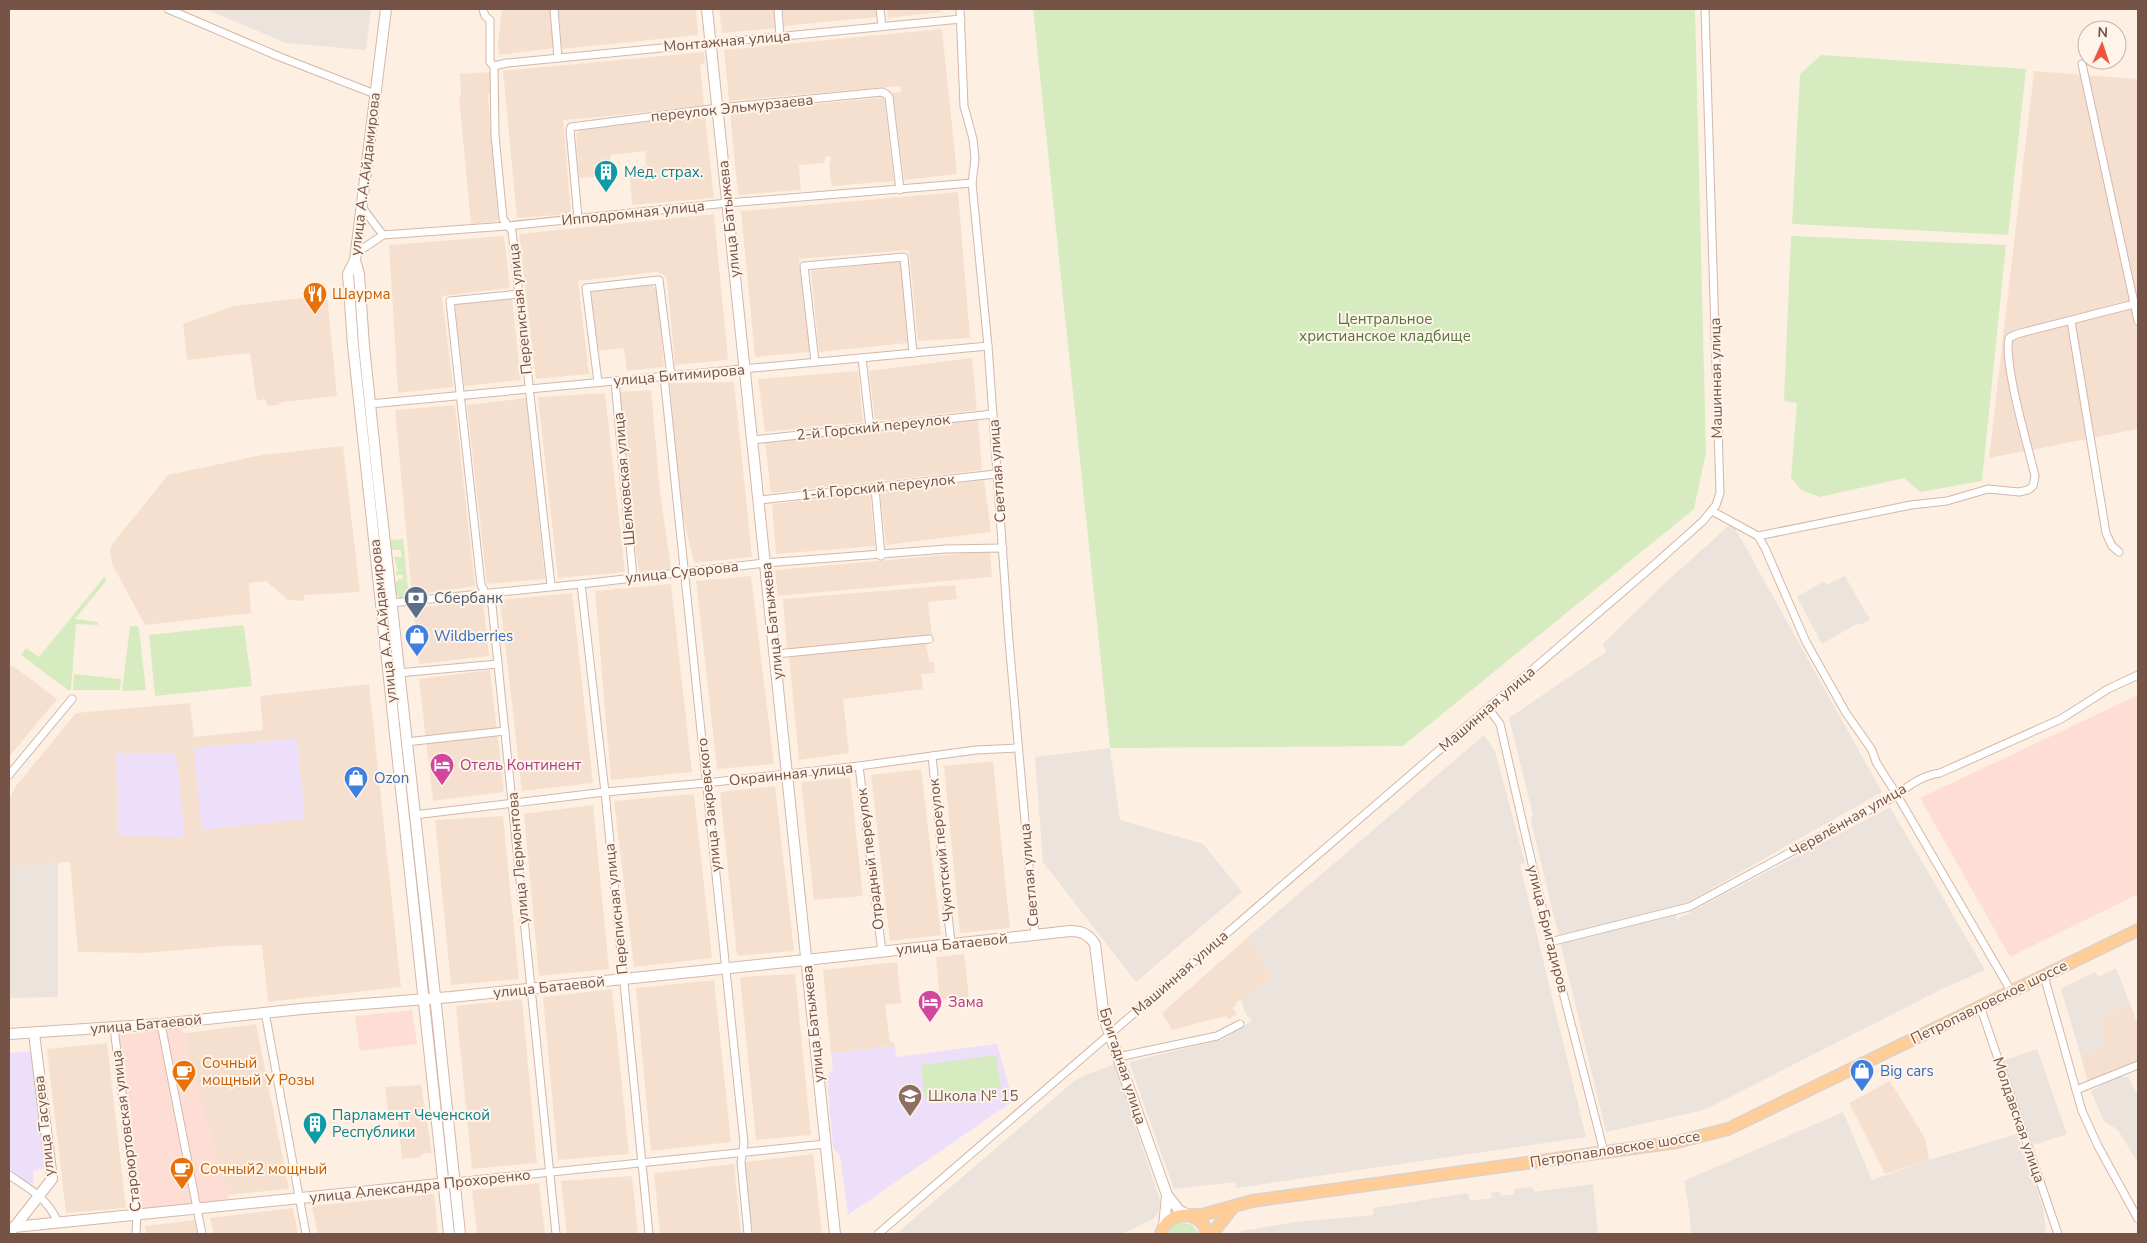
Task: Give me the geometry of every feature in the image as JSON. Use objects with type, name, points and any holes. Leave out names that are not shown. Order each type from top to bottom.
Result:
[{"type":"main road","name":"улица А.А.Айдамирова","points":[[386,9],[355,257],[348,274],[357,384],[430,999],[449,1183],[449,1234]]},
{"type":"main road","name":"улица Батыжева","points":[[707,9],[776,654],[786,774],[835,1234]]},
{"type":"main road","name":"улица А.А.Айдамирова","points":[[355,257],[359,274],[370,404],[414,814],[430,999]]},
{"type":"main road","points":[[348,274],[359,274]]},
{"type":"main road","name":"улица Батаевой","points":[[9,1034],[114,1028],[265,1012],[430,999],[727,969],[1070,930],[1080,931],[1088,935]]},
{"type":"main road","name":"Петропавловское шоссе","points":[[1161,1232],[1172,1218],[1202,1215],[1252,1201],[1677,1142],[1728,1129],[2138,930]]},
{"type":"main road","name":"Бригадная улица","points":[[1088,935],[1095,944],[1104,1018],[1167,1194]]},
{"type":"main road","name":"улица Тасуева","points":[[12,1230],[50,1183],[52,1174],[34,1033]]},
{"type":"main road","name":"улица А.А.Айдамирова","points":[[449,1183],[460,1234]]},
{"type":"main road","name":"улица Александра Прохоренко","points":[[12,1230],[58,1222],[196,1207],[449,1183]]},
{"type":"main road","points":[[1167,1194],[1179,1210],[1202,1223],[1207,1234]]},
{"type":"main road","points":[[1161,1232],[1166,1216],[1167,1194]]},
{"type":"main road","points":[[1212,1234],[1233,1207]]},
{"type":"street","points":[[168,9],[280,57],[375,94]]},
{"type":"street","name":"Переписная улица","points":[[483,9],[485,16],[490,20],[490,62],[494,66],[497,160],[503,220],[512,231],[551,586]]},
{"type":"street","points":[[554,9],[558,58]]},
{"type":"street","points":[[778,9],[780,36]]},
{"type":"street","points":[[880,9],[882,26]]},
{"type":"street","name":"Светлая улица","points":[[960,9],[964,106],[973,139],[972,183],[988,346],[996,474],[1035,934]]},
{"type":"street","name":"Машинная улица","points":[[878,1234],[1111,1035],[1712,512],[1720,493],[1705,9]]},
{"type":"street","name":"Монтажная улица","points":[[494,66],[507,62],[961,19]]},
{"type":"street","points":[[2083,70],[2137,303],[2138,321]]},
{"type":"street","name":"переулок Эльмурзаева","points":[[578,218],[571,127],[718,108],[882,92],[889,97],[900,190]]},
{"type":"street","name":"Ипподромная улица","points":[[355,257],[384,235],[507,226],[727,203],[972,183]]},
{"type":"street","points":[[361,206],[384,235]]},
{"type":"street","points":[[814,362],[804,266],[904,257],[913,354]]},
{"type":"street","name":"улица Закревского","points":[[598,382],[586,288],[658,280],[683,573],[727,969],[744,1143],[741,1162],[748,1234]]},
{"type":"street","name":"улица Лермонтова","points":[[519,294],[450,301],[481,585],[492,605],[556,1234]]},
{"type":"street","points":[[1758,536],[1911,505],[1947,501],[1988,489],[2019,492],[2028,490],[2033,486],[2035,476],[2015,392],[2007,346],[2009,338],[2017,334],[2137,303]]},
{"type":"street","points":[[2071,321],[2106,533],[2112,546],[2119,552]]},
{"type":"street","name":"улица Битимирова","points":[[370,404],[988,346]]},
{"type":"street","points":[[862,358],[870,428]]},
{"type":"street","name":"Шелковская улица","points":[[615,381],[633,577]]},
{"type":"street","name":"2-й Горский переулок","points":[[753,440],[993,414]]},
{"type":"street","name":"1-й Горский переулок","points":[[759,500],[996,474]]},
{"type":"street","points":[[875,488],[881,556]]},
{"type":"street","points":[[1712,512],[1758,536],[1806,642],[1846,713],[1872,750],[1876,762],[1898,795],[2011,992]]},
{"type":"street","name":"улица Суворова","points":[[391,603],[766,563],[881,556],[946,549],[1003,548]]},
{"type":"street","name":"Переписная улица","points":[[581,584],[605,792],[649,1234]]},
{"type":"street","points":[[776,654],[929,639]]},
{"type":"street","points":[[398,673],[498,664]]},
{"type":"street","name":"Червлённая улица","points":[[1550,942],[1689,907],[1898,795],[1908,786],[1930,774],[1940,773],[2061,719],[2108,689],[2138,675]]},
{"type":"street","points":[[9,775],[72,700]]},
{"type":"street","name":"улица Бригадиров","points":[[1488,708],[1500,724],[1550,942],[1604,1152]]},
{"type":"street","points":[[406,742],[505,731]]},
{"type":"street","name":"Окраинная улица","points":[[414,814],[859,766],[976,750],[1018,748]]},
{"type":"street","name":"Чукотский переулок","points":[[932,756],[951,944]]},
{"type":"street","name":"Отрадный переулок","points":[[859,766],[882,952]]},
{"type":"street","points":[[2044,976],[2082,1111],[2098,1146],[2136,1209],[2138,1219]]},
{"type":"street","name":"Молдавская улица","points":[[1980,1006],[2058,1234]]},
{"type":"street","points":[[265,1012],[306,1234]]},
{"type":"street","points":[[161,1024],[202,1234]]},
{"type":"street","points":[[1118,1057],[1217,1036],[1240,1024]]},
{"type":"street","name":"Староюртовская улица","points":[[114,1028],[137,1214],[136,1234]]},
{"type":"street","points":[[2076,1090],[2138,1065]]},
{"type":"street","name":"улица Александра Прохоренко","points":[[449,1183],[826,1144]]},
{"type":"street","points":[[9,1175],[40,1195],[47,1202],[58,1222]]},
{"type":"shaded area","points":[[205,9],[371,9],[366,50],[286,43]]},
{"type":"shaded area","points":[[502,9],[551,9],[553,48],[499,55],[498,44]]},
{"type":"shaded area","points":[[558,9],[696,9],[698,35],[562,49]]},
{"type":"shaded area","points":[[719,9],[775,9],[777,28],[722,33]]},
{"type":"shaded area","points":[[783,9],[876,9],[877,17],[784,26]]},
{"type":"shaded area","points":[[887,9],[941,9],[941,12],[888,18]]},
{"type":"shaded area","points":[[942,29],[957,174],[904,180],[893,93],[901,92],[900,86],[729,101],[724,50]]},
{"type":"shaded area","points":[[704,52],[705,62],[700,65],[704,105],[563,120],[571,214],[517,218],[503,71]]},
{"type":"shaded area","points":[[2034,71],[2138,79],[2138,429],[1989,458]]},
{"type":"shaded area","points":[[490,72],[491,93],[488,94],[498,221],[471,224],[459,96],[461,96],[460,74]]},
{"type":"shaded area","points":[[884,97],[894,181],[832,186],[829,165],[831,157],[826,156],[824,163],[799,165],[801,190],[738,195],[730,113]]},
{"type":"shaded area","points":[[705,115],[714,198],[632,205],[629,168],[646,166],[645,151],[610,155],[612,176],[579,178],[576,134],[580,130]]},
{"type":"shaded area","points":[[958,192],[970,338],[918,341],[909,250],[799,259],[810,352],[755,357],[741,211]]},
{"type":"shaded area","points":[[714,214],[728,360],[675,365],[667,279],[663,274],[657,272],[578,281],[589,374],[536,379],[519,234]]},
{"type":"shaded area","points":[[504,236],[510,288],[442,296],[453,387],[398,393],[389,245]]},
{"type":"shaded area","points":[[902,261],[907,343],[819,352],[811,271]]},
{"type":"shaded area","points":[[651,284],[658,291],[664,367],[627,371],[624,348],[597,351],[589,291]]},
{"type":"shaded area","points":[[327,295],[337,396],[282,402],[278,405],[267,406],[266,399],[257,401],[250,353],[187,360],[183,324],[233,306]]},
{"type":"shaded area","points":[[512,299],[521,380],[464,386],[455,305],[457,302]]},
{"type":"shaded area","points":[[972,358],[977,410],[875,421],[869,371]]},
{"type":"shaded area","points":[[858,371],[863,422],[765,432],[758,379]]},
{"type":"shaded area","points":[[734,382],[752,557],[694,563],[681,508],[670,383]]},
{"type":"shaded area","points":[[651,390],[660,491],[671,569],[639,572],[628,496],[620,392]]},
{"type":"shaded area","points":[[605,393],[625,572],[558,578],[538,397]]},
{"type":"shaded area","points":[[526,398],[545,579],[487,584],[467,405]]},
{"type":"shaded area","points":[[455,405],[475,586],[412,595],[395,410]]},
{"type":"shaded area","points":[[978,419],[982,470],[771,493],[765,443]]},
{"type":"shaded area","points":[[343,446],[360,592],[304,595],[304,601],[288,600],[266,581],[249,583],[251,613],[145,625],[112,564],[110,550],[113,543],[168,475],[262,455]]},
{"type":"shaded area","points":[[984,480],[991,532],[886,545],[880,492]]},
{"type":"shaded area","points":[[870,494],[875,546],[776,554],[772,504]]},
{"type":"shaded area","points":[[1732,523],[1882,792],[1677,908],[1676,920],[1890,807],[1985,970],[1942,989],[1700,1111],[1606,1132],[1531,821],[1533,815],[1509,718],[1606,652],[1603,644],[1667,581]]},
{"type":"shaded area","points":[[990,551],[992,577],[778,596],[775,570]]},
{"type":"shaded area","points":[[751,576],[774,764],[717,769],[696,581]]},
{"type":"shaded area","points":[[1845,576],[1870,620],[1860,625],[1858,623],[1822,644],[1797,597],[1824,581],[1827,585]]},
{"type":"shaded area","points":[[671,584],[692,772],[611,780],[595,591]]},
{"type":"shaded area","points":[[955,585],[957,599],[928,602],[932,635],[787,649],[783,599]]},
{"type":"shaded area","points":[[572,593],[593,783],[522,791],[500,600]]},
{"type":"shaded area","points":[[483,601],[489,656],[419,664],[413,608]]},
{"type":"shaded area","points":[[926,642],[929,662],[934,662],[935,673],[921,674],[923,689],[843,699],[849,753],[799,760],[789,656]]},
{"type":"shaded area","points":[[12,665],[57,699],[9,757],[9,669]]},
{"type":"shaded area","points":[[490,670],[504,792],[433,801],[419,679]]},
{"type":"shaded area","points":[[369,684],[401,987],[268,1002],[262,945],[145,953],[78,952],[70,862],[9,867],[9,799],[16,786],[76,713],[190,703],[194,737],[263,730],[260,696]]},
{"type":"shaded area","points":[[2138,695],[2138,894],[2010,957],[1920,798]]},
{"type":"shaded area","points":[[1484,735],[1495,751],[1525,863],[1520,865],[1586,1137],[1236,1188],[1235,1182],[1174,1189],[1129,1062],[1224,1039],[1252,1021],[1245,1013],[1242,1001],[1273,977],[1248,937]]},
{"type":"shaded area","points":[[297,738],[305,819],[202,830],[194,748]]},
{"type":"shaded area","points":[[1110,748],[1120,820],[1203,844],[1242,892],[1136,982],[1043,862],[1035,757]]},
{"type":"shaded area","points":[[116,754],[176,754],[185,838],[118,835]]},
{"type":"shaded area","points":[[993,761],[1010,928],[960,933],[944,766]]},
{"type":"shaded area","points":[[921,769],[941,935],[890,941],[871,775]]},
{"type":"shaded area","points":[[850,777],[863,896],[814,900],[801,782]]},
{"type":"shaded area","points":[[775,786],[794,951],[737,956],[720,792]]},
{"type":"shaded area","points":[[694,794],[712,958],[634,967],[614,801]]},
{"type":"shaded area","points":[[593,805],[609,969],[539,976],[524,814]]},
{"type":"shaded area","points":[[503,816],[519,979],[451,985],[435,820]]},
{"type":"shaded area","points":[[58,863],[58,997],[9,998],[9,867]]},
{"type":"shaded area","points":[[1248,937],[1273,977],[1242,1001],[1240,1000],[1236,1003],[1237,1005],[1233,1008],[1237,1014],[1229,1019],[1226,1016],[1172,1030],[1162,1013]]},
{"type":"shaded area","points":[[964,954],[969,997],[940,1000],[936,957]]},
{"type":"shaded area","points":[[897,962],[901,1003],[885,1005],[890,1042],[894,1042],[895,1046],[831,1053],[823,970]]},
{"type":"shaded area","points":[[2116,968],[2130,1004],[2098,1018],[2104,1032],[2101,1034],[2105,1045],[2081,1056],[2061,989],[2095,972],[2098,977]]},
{"type":"shaded area","points":[[795,974],[811,1135],[756,1140],[740,977]]},
{"type":"shaded area","points":[[714,980],[731,1142],[651,1151],[636,988]]},
{"type":"shaded area","points":[[612,989],[629,1154],[558,1160],[543,997]]},
{"type":"shaded area","points":[[522,999],[537,1163],[472,1169],[456,1006]]},
{"type":"shaded area","points":[[2130,1004],[2138,1025],[2138,1061],[2088,1083],[2081,1056],[2105,1045],[2101,1034],[2104,1031],[2098,1018]]},
{"type":"shaded area","points":[[412,1010],[417,1044],[360,1051],[355,1016]]},
{"type":"shaded area","points":[[256,1024],[289,1189],[205,1197],[171,1035]]},
{"type":"shaded area","points":[[182,1028],[229,1200],[141,1211],[119,1035]]},
{"type":"shaded area","points":[[107,1043],[126,1208],[66,1213],[47,1049]]},
{"type":"shaded area","name":"Школа № 15","points":[[997,1044],[1013,1101],[848,1215],[840,1156],[833,1148],[827,1077],[833,1068],[831,1053],[895,1046],[896,1057]]},
{"type":"shaded area","points":[[2037,1049],[2067,1134],[2033,1145],[2003,1061]]},
{"type":"shaded area","points":[[33,1051],[47,1168],[33,1171],[34,1183],[28,1183],[9,1169],[9,1053]]},
{"type":"shaded area","points":[[1115,1064],[1160,1201],[1159,1211],[1153,1219],[1122,1234],[896,1234],[1073,1082],[1085,1075]]},
{"type":"shaded area","points":[[2116,1077],[2128,1077],[2138,1095],[2138,1163],[2118,1130],[2104,1121],[2091,1091]]},
{"type":"shaded area","points":[[1890,1081],[1925,1138],[1929,1160],[1885,1174],[1849,1103]]},
{"type":"shaded area","points":[[421,1085],[432,1153],[421,1154],[421,1157],[402,1159],[397,1110],[388,1110],[385,1087]]},
{"type":"shaded area","points":[[1843,1112],[1872,1180],[1929,1160],[2017,1134],[2043,1207],[2046,1234],[1691,1234],[1684,1181]]},
{"type":"shaded area","points":[[813,1154],[822,1234],[752,1234],[745,1162]]},
{"type":"shaded area","points":[[734,1164],[741,1234],[660,1234],[654,1173]]},
{"type":"shaded area","points":[[632,1176],[638,1234],[567,1234],[561,1181]]},
{"type":"shaded area","points":[[539,1183],[545,1234],[477,1234],[472,1190]]},
{"type":"shaded area","points":[[1593,1184],[1598,1234],[1238,1234],[1241,1231],[1296,1222],[1373,1215],[1374,1208],[1468,1193],[1470,1201],[1492,1198],[1491,1193],[1500,1191],[1501,1196],[1514,1194],[1514,1189],[1533,1187],[1534,1192]]},
{"type":"shaded area","points":[[434,1194],[438,1234],[318,1234],[312,1206]]},
{"type":"shaded area","points":[[293,1208],[298,1234],[214,1234],[210,1218]]},
{"type":"shaded area","points":[[195,1220],[197,1234],[146,1234],[145,1226]]},
{"type":"green space","name":"Центральное христианское кладбище","points":[[1033,9],[1695,9],[1706,453],[1694,509],[1403,746],[1110,748]]},
{"type":"green space","points":[[1821,55],[2026,69],[2008,235],[1792,224],[1800,74]]},
{"type":"green space","points":[[1791,236],[2006,245],[1982,481],[1920,492],[1904,478],[1820,497],[1801,490],[1791,477],[1797,403],[1784,401]]},
{"type":"green space","points":[[403,539],[409,598],[400,599],[396,593],[395,583],[403,579],[403,575],[396,575],[398,570],[394,557],[402,557],[401,550],[392,550],[391,540]]},
{"type":"green space","points":[[105,576],[106,581],[75,619],[98,622],[98,625],[76,624],[71,690],[68,690],[21,655],[26,648],[39,657]]},
{"type":"green space","points":[[242,625],[244,627],[252,686],[155,696],[149,635]]},
{"type":"green space","points":[[130,626],[138,626],[139,630],[146,690],[122,691]]},
{"type":"green space","points":[[74,674],[121,679],[120,690],[73,690]]},
{"type":"green space","points":[[996,1055],[1001,1088],[925,1098],[921,1065]]},
{"type":"green space","points":[[1182,1222],[1192,1225],[1199,1234],[1168,1234],[1173,1226]]},
{"type":"place","name":"Мед. страх.","points":[[606,193]]},
{"type":"place","name":"Шаурма","points":[[315,315]]},
{"type":"place","name":"Сбербанк","points":[[416,619]]},
{"type":"place","name":"Wildberries","points":[[417,657]]},
{"type":"place","name":"Отель Континент","points":[[442,786]]},
{"type":"place","name":"Ozon","points":[[356,799]]},
{"type":"place","name":"Зама","points":[[930,1023]]},
{"type":"place","name":"Big cars","points":[[1862,1092]]},
{"type":"place","name":"Сочный мощный У Розы","points":[[184,1093]]},
{"type":"place","name":"Школа № 15","points":[[910,1117]]},
{"type":"place","name":"Парламент Чеченской Республики","points":[[315,1145]]},
{"type":"place","name":"Сочный2 мощный","points":[[182,1190]]}]
